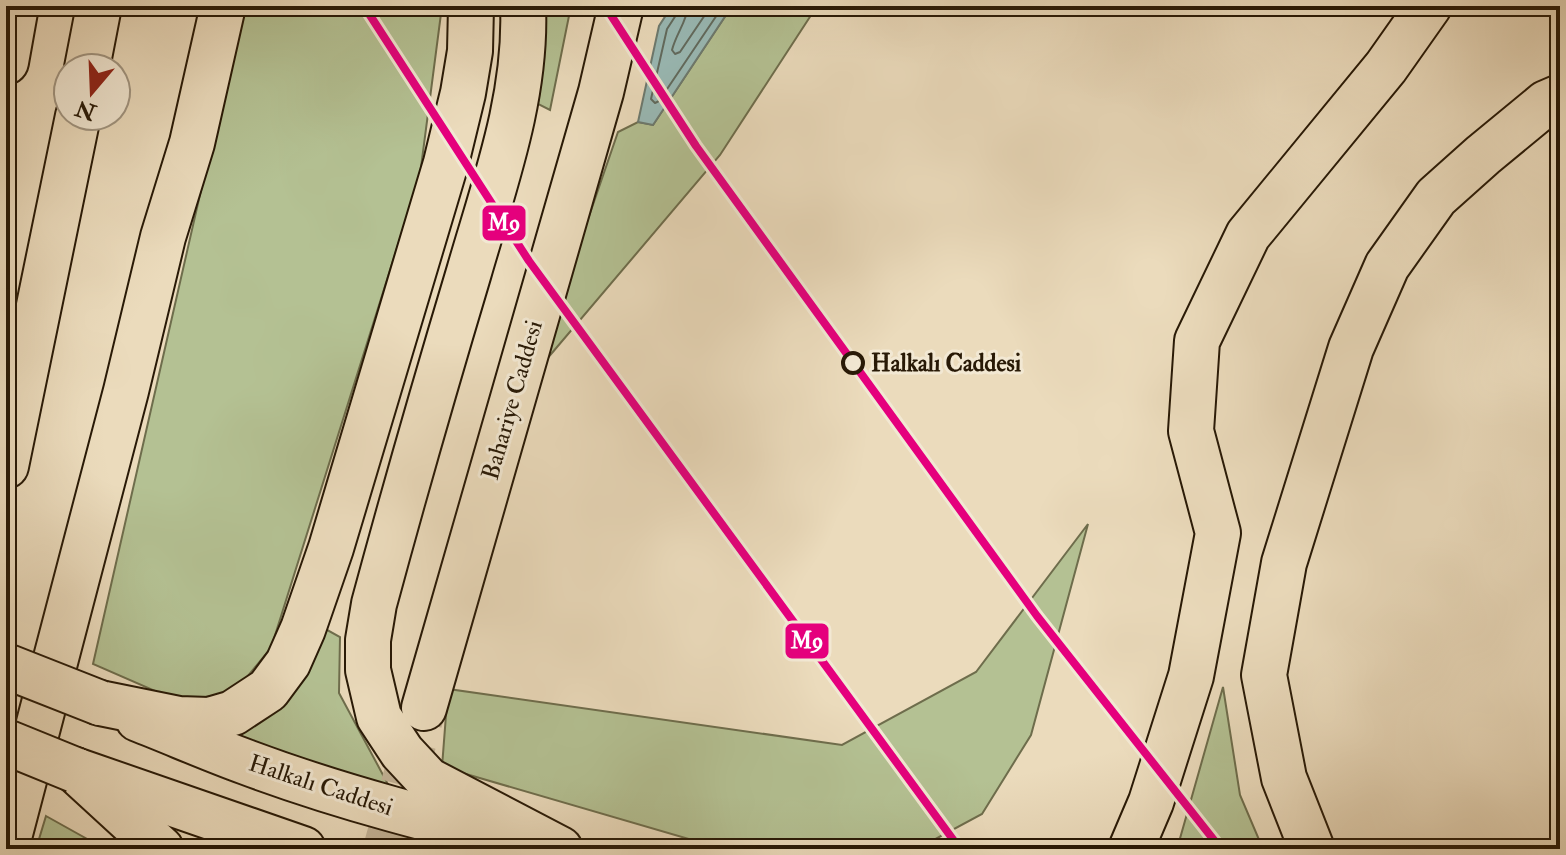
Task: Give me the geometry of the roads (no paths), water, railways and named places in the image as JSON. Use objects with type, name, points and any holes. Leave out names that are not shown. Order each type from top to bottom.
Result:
[{"type":"main road","points":[[6,62],[16,6]]},
{"type":"main road","points":[[90,52],[99,6]]},
{"type":"main road","points":[[163,237],[172,140],[196,6]]},
{"type":"main road","points":[[6,849],[123,406],[163,237],[192,143],[223,6]]},
{"type":"main road","points":[[6,666],[100,703],[179,719],[209,720],[233,713],[268,690],[288,663],[331,548],[446,163],[470,51],[471,6]]},
{"type":"main road","points":[[523,6],[525,40],[520,80],[498,175],[374,604],[368,640],[368,670],[379,717],[402,752],[428,780],[560,849]]},
{"type":"main road","points":[[598,6],[601,92]]},
{"type":"main road","name":"Bahariye Caddesi","points":[[424,708],[601,92],[621,6]]},
{"type":"main road","points":[[1386,67],[1389,6]]},
{"type":"main road","points":[[1131,849],[1151,802],[1191,676],[1218,533],[1191,431],[1197,341],[1248,235],[1386,67],[1429,6]]},
{"type":"main road","points":[[1312,849],[1284,778],[1264,675],[1284,563],[1351,348],[1387,266],[1436,197],[1535,112],[1560,97]]},
{"type":"main road","points":[[6,466],[75,132]]},
{"type":"main road","name":"Halkalı Caddesi","points":[[100,703],[247,762],[344,795],[447,825],[547,849]]},
{"type":"main road","points":[[6,742],[75,770],[303,849]]},
{"type":"main road","points":[[75,770],[161,849]]},
{"type":"water","points":[[672,6],[732,6],[653,125],[638,122],[659,26]]},
{"type":"tunnel","points":[[385,849],[424,708]]},
{"type":"place","name":"Halkalı Caddesi","points":[[853,363]]}]
